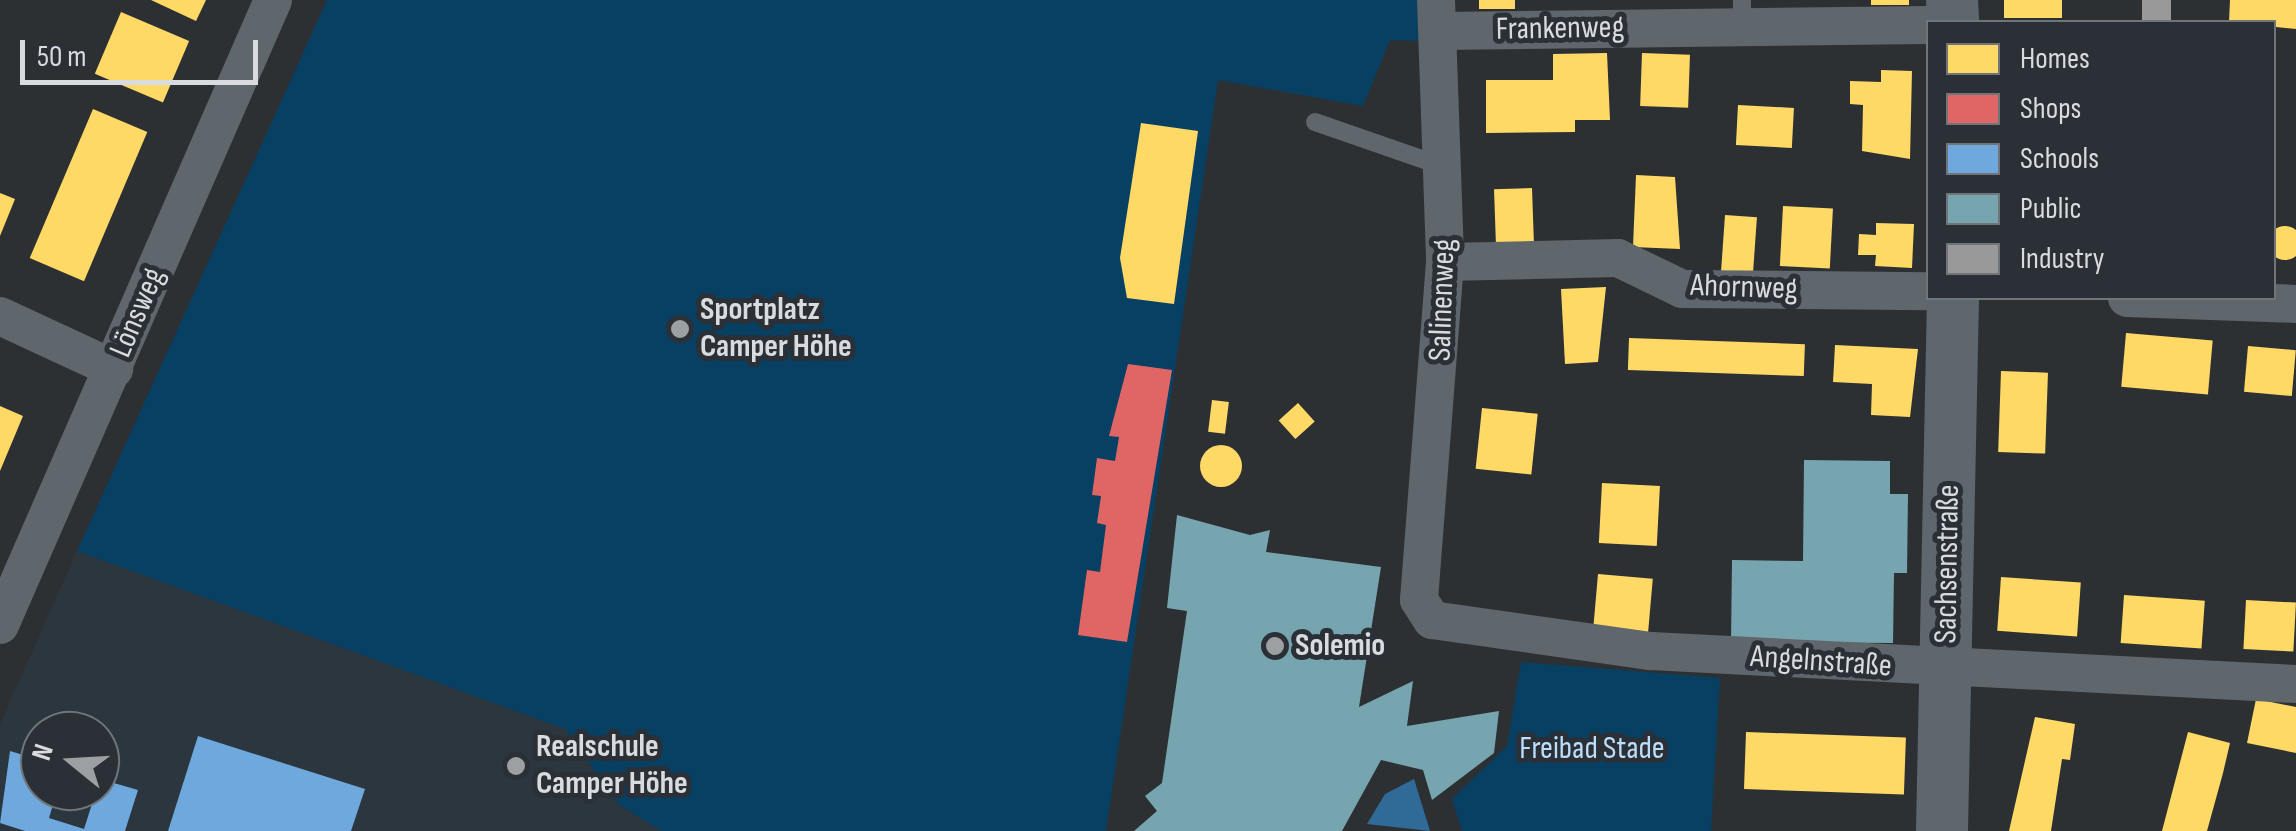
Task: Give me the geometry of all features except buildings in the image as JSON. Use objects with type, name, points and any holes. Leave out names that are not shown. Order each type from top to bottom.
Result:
[{"type":"street","name":"Lönsweg","points":[[0,625],[273,0]]},
{"type":"street","name":"Frankenweg","points":[[1437,16],[1742,13],[1926,25]]},
{"type":"street","name":"Salinenweg","points":[[1420,600],[1445,262],[1445,167],[1437,16]]},
{"type":"street","name":"Ahornweg","points":[[1445,262],[1618,258],[1682,289],[1926,291]]},
{"type":"street","name":"Sachsenstraße","points":[[1942,831],[1953,300]]},
{"type":"street","points":[[2183,300],[2296,304]]},
{"type":"street","points":[[0,316],[114,369]]},
{"type":"street","name":"Angelnstraße","points":[[1420,600],[1432,620],[1464,630],[1946,670],[2296,684]]},
{"type":"lane","points":[[1314,122],[1445,167]]},
{"type":"shaded area","points":[[77,551],[565,729],[617,804],[661,831],[0,831],[0,724]]},
{"type":"shaded area","points":[[1414,779],[1430,831],[1367,824],[1385,794]]},
{"type":"green space","name":"Sportplatz Camper Höhe","points":[[327,0],[1417,0],[1419,41],[1390,40],[1363,106],[1218,80],[1106,831],[661,831],[618,804],[565,729],[77,551]]},
{"type":"green space","name":"Freibad Stade","points":[[1521,662],[1720,678],[1711,831],[1462,831],[1452,799],[1507,746]]},
{"type":"place","name":"Sportplatz Camper Höhe","points":[[680,329]]},
{"type":"place","name":"Solemio","points":[[1275,646]]},
{"type":"place","name":"Realschule Camper Höhe","points":[[516,766]]}]
